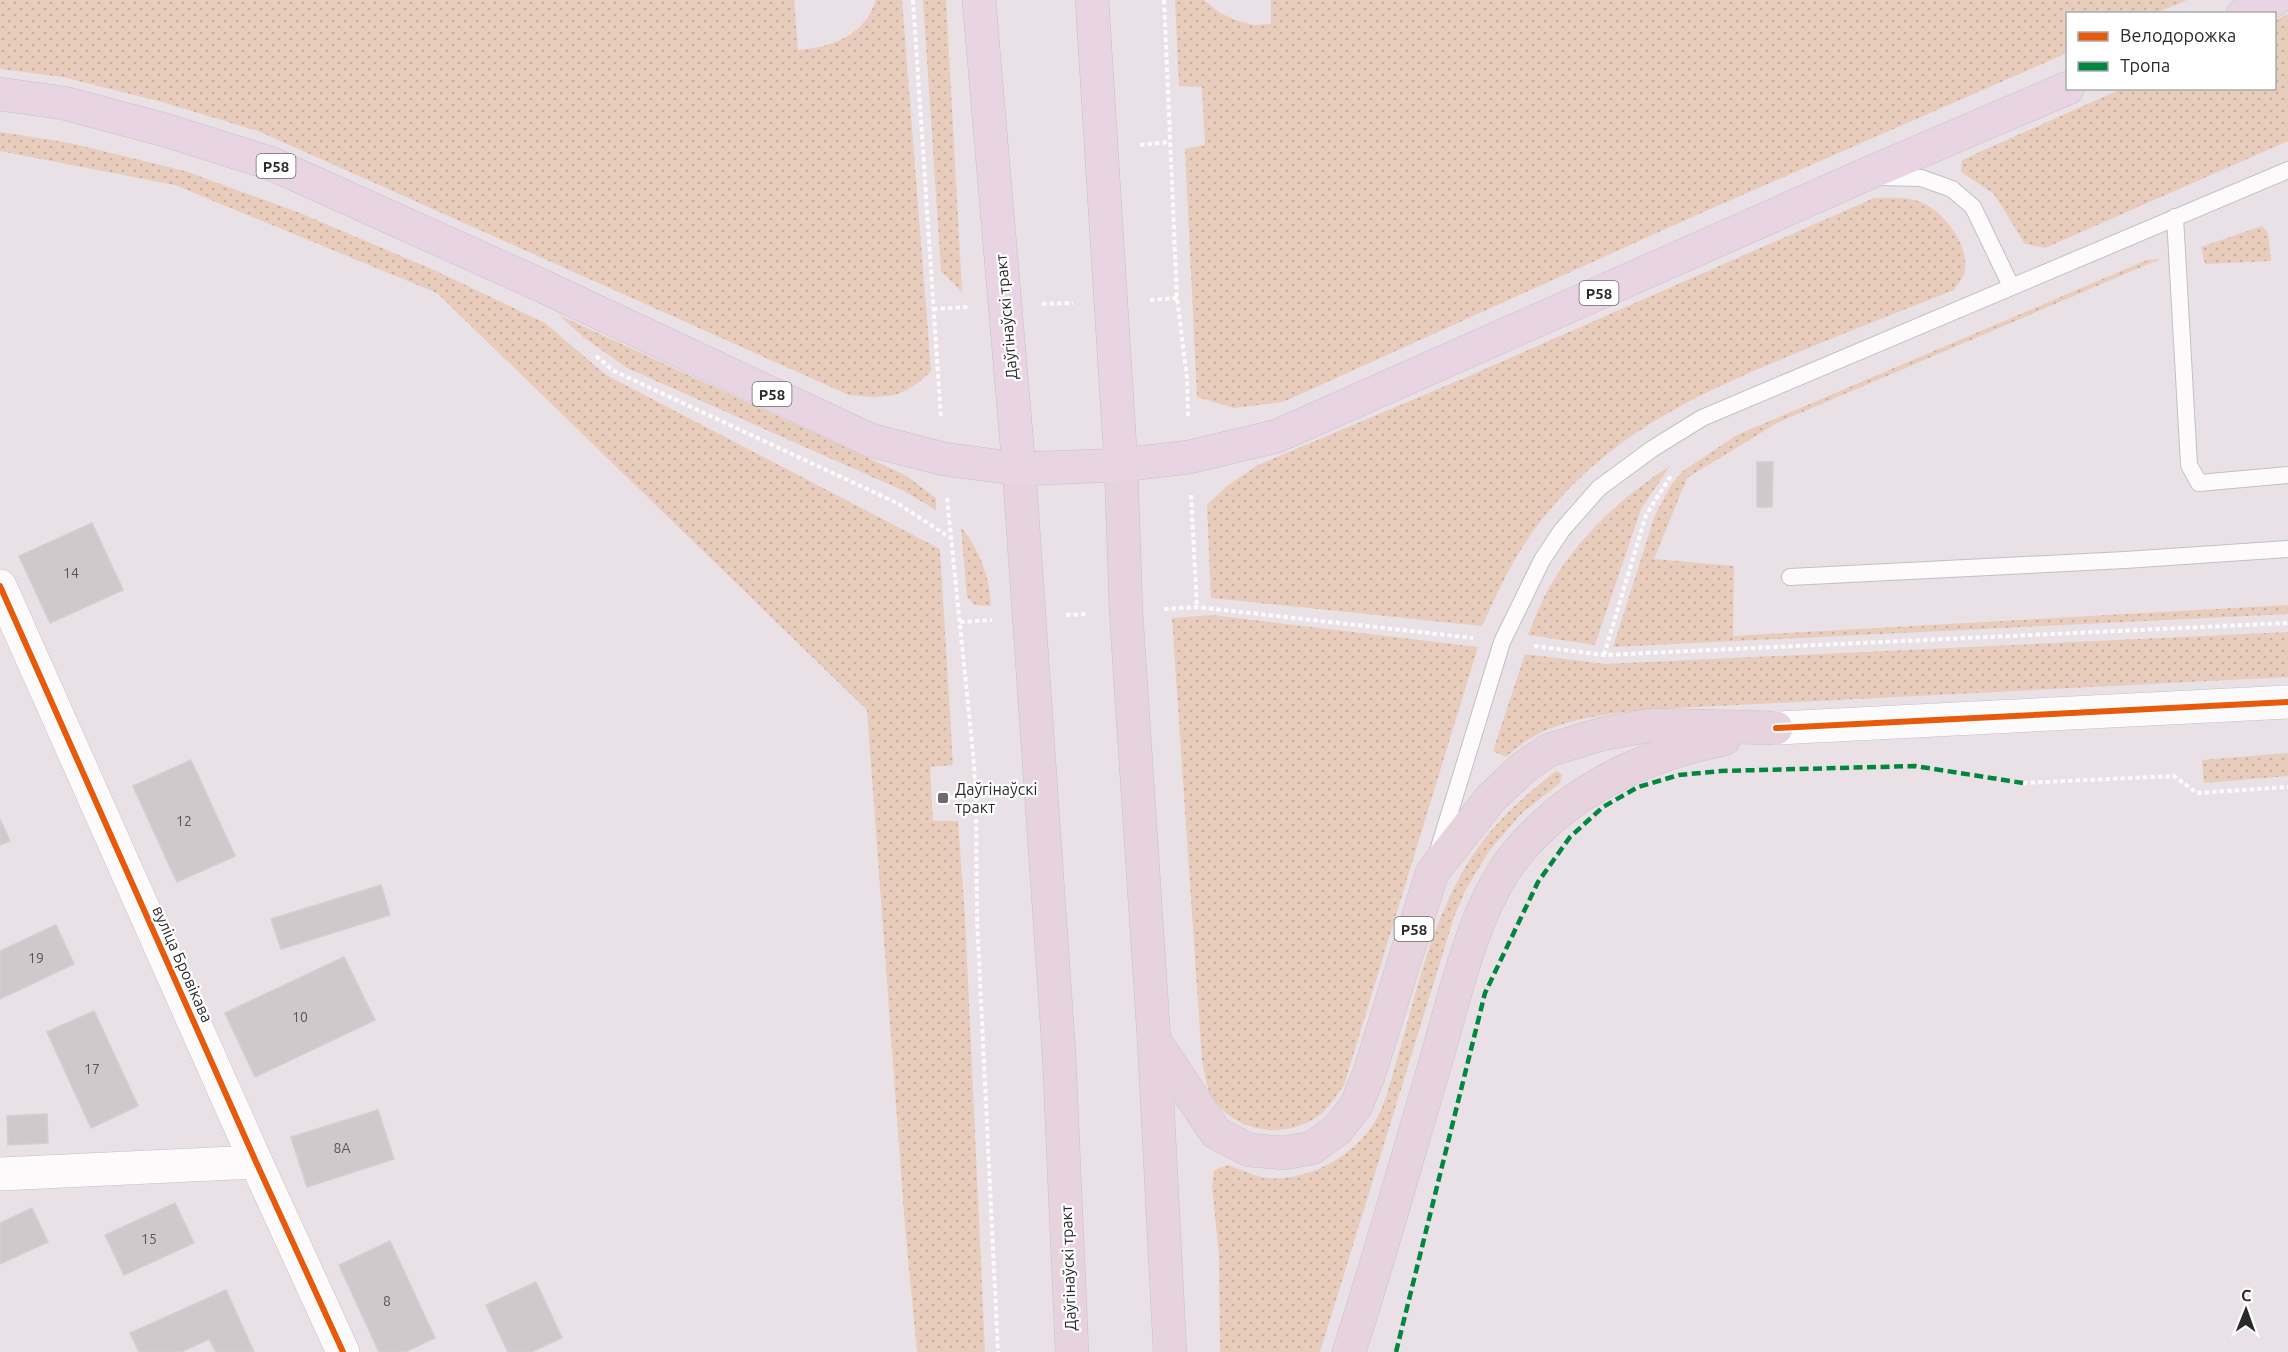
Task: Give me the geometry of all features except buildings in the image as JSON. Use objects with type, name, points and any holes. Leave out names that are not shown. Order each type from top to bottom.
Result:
[{"type":"highway","name":"Даўгінаўскі тракт","points":[[979,0],[1019,469]]},
{"type":"highway","points":[[1092,0],[1121,465]]},
{"type":"highway","points":[[2248,12],[2275,0]]},
{"type":"highway","name":"Р58","points":[[0,94],[64,103],[165,130],[270,163],[538,284],[870,440],[944,459],[1019,469],[1121,465],[1189,457],[1277,436],[1860,177],[2066,88]]},
{"type":"main road","points":[[1121,465],[1126,611],[1154,1040],[1170,1352]]},
{"type":"main road","name":"Даўгінаўскі тракт","points":[[1019,469],[1059,1054],[1072,1352]]},
{"type":"main road","name":"Р58","points":[[1154,1040],[1216,1132],[1249,1150],[1284,1153],[1312,1148],[1337,1131],[1356,1106],[1369,1074],[1432,873],[1491,798],[1524,767],[1550,750],[1602,734],[1650,725],[1776,728]]},
{"type":"main road","name":"Р58","points":[[1349,1352],[1472,941],[1493,888],[1518,852],[1532,838],[1568,804],[1600,782],[1638,764],[1688,746],[1776,728]]},
{"type":"street","name":"вуліца Бровікава","points":[[0,586],[343,1352]]},
{"type":"street","name":"Р58","points":[[1776,728],[2288,702]]},
{"type":"street","points":[[0,1174],[256,1162]]},
{"type":"lane","points":[[1432,873],[1502,642],[1542,560],[1562,530],[1599,488],[1652,449],[1702,418],[2288,170]]},
{"type":"lane","points":[[1860,177],[1921,178],[1952,189],[1972,207],[2011,286]]},
{"type":"lane","points":[[2175,217],[2189,465],[2199,483],[2288,475]]},
{"type":"lane","points":[[1790,577],[2125,560],[2288,549]]},
{"type":"path","points":[[913,0],[933,309],[1177,298]]},
{"type":"path","points":[[1164,0],[1177,298],[1187,378]]},
{"type":"path","points":[[588,350],[614,371],[897,503],[950,537],[976,795],[977,918],[998,1352]]},
{"type":"path","points":[[1604,655],[1646,515],[1676,468]]},
{"type":"path","points":[[960,622],[1197,607],[1604,655],[2288,623]]},
{"type":"path","points":[[2023,783],[2175,776],[2197,793],[2288,787]]},
{"type":"path","points":[[943,798],[1042,793]]},
{"type":"shaded area","points":[[0,0],[794,0],[798,50],[823,46],[846,37],[864,23],[876,0],[902,0],[931,371],[912,387],[894,395],[874,397],[849,395],[258,131],[162,102],[63,77],[0,69]]},
{"type":"shaded area","points":[[923,0],[946,0],[962,292],[941,271]]},
{"type":"shaded area","points":[[1175,0],[1204,0],[1220,13],[1254,25],[1271,24],[1271,0],[2187,0],[2158,12],[2066,12],[2066,53],[1692,217],[1283,402],[1234,408],[1197,397],[1185,149],[1205,145],[1202,87],[1179,86]]},
{"type":"shaded area","points":[[2288,14],[2288,141],[2045,248],[2025,244],[1994,194],[1961,172],[1962,160],[2119,90],[2276,90],[2276,20]]},
{"type":"shaded area","points":[[0,132],[70,143],[185,171],[300,213],[436,271],[545,323],[606,375],[940,549],[953,765],[930,767],[933,821],[958,821],[965,918],[985,1352],[917,1352],[905,1226],[867,710],[437,293],[175,185],[0,151]]},
{"type":"shaded area","points":[[1874,198],[1919,201],[1933,209],[1950,226],[1962,246],[1965,257],[1962,278],[1954,290],[1730,381],[1660,418],[1627,439],[1596,463],[1539,523],[1515,560],[1482,626],[1211,598],[1207,505],[1227,486],[1258,465],[1469,376]]},
{"type":"shaded area","points":[[2262,226],[2268,233],[2271,261],[2205,264],[2201,247]]},
{"type":"shaded area","points":[[2160,259],[1777,423],[1687,478],[1654,559],[1734,566],[1733,636],[2288,605],[2288,614],[1613,647],[1655,515],[1671,485],[1683,471],[1737,435],[2147,260]]},
{"type":"shaded area","points":[[559,315],[905,475],[936,498],[936,510],[904,491],[627,368],[583,337]]},
{"type":"shaded area","points":[[1670,466],[1641,509],[1595,645],[1528,635],[1549,588],[1587,535],[1634,491]]},
{"type":"shaded area","points":[[961,527],[982,564],[991,606],[975,605],[967,597]]},
{"type":"shaded area","points":[[1212,615],[1478,647],[1344,1085],[1321,1114],[1293,1128],[1262,1129],[1234,1119],[1212,1097],[1202,1061],[1172,618]]},
{"type":"shaded area","points":[[2288,632],[2288,677],[1640,710],[1582,719],[1554,727],[1528,740],[1506,757],[1493,751],[1525,654],[1605,664]]},
{"type":"shaded area","points":[[2288,753],[2288,776],[2204,783],[2202,760]]},
{"type":"shaded area","points":[[1556,771],[1562,774],[1560,783],[1522,813],[1489,851],[1465,891],[1454,917],[1320,1352],[1220,1352],[1219,1255],[1212,1186],[1214,1170],[1228,1165],[1266,1178],[1299,1176],[1330,1163],[1357,1144],[1377,1118],[1384,1102],[1429,948],[1444,909],[1463,871],[1485,839],[1510,810]]},
{"type":"marked path","points":[[1396,1352],[1485,993],[1538,882],[1570,837],[1603,807],[1638,787],[1679,775],[1721,771],[1915,766],[2023,783]]},
{"type":"cycle path","points":[[0,586],[343,1352]]},
{"type":"cycle path","points":[[1776,728],[2288,702]]},
{"type":"place","name":"Даўгінаўскі тракт","points":[[943,798]]}]
